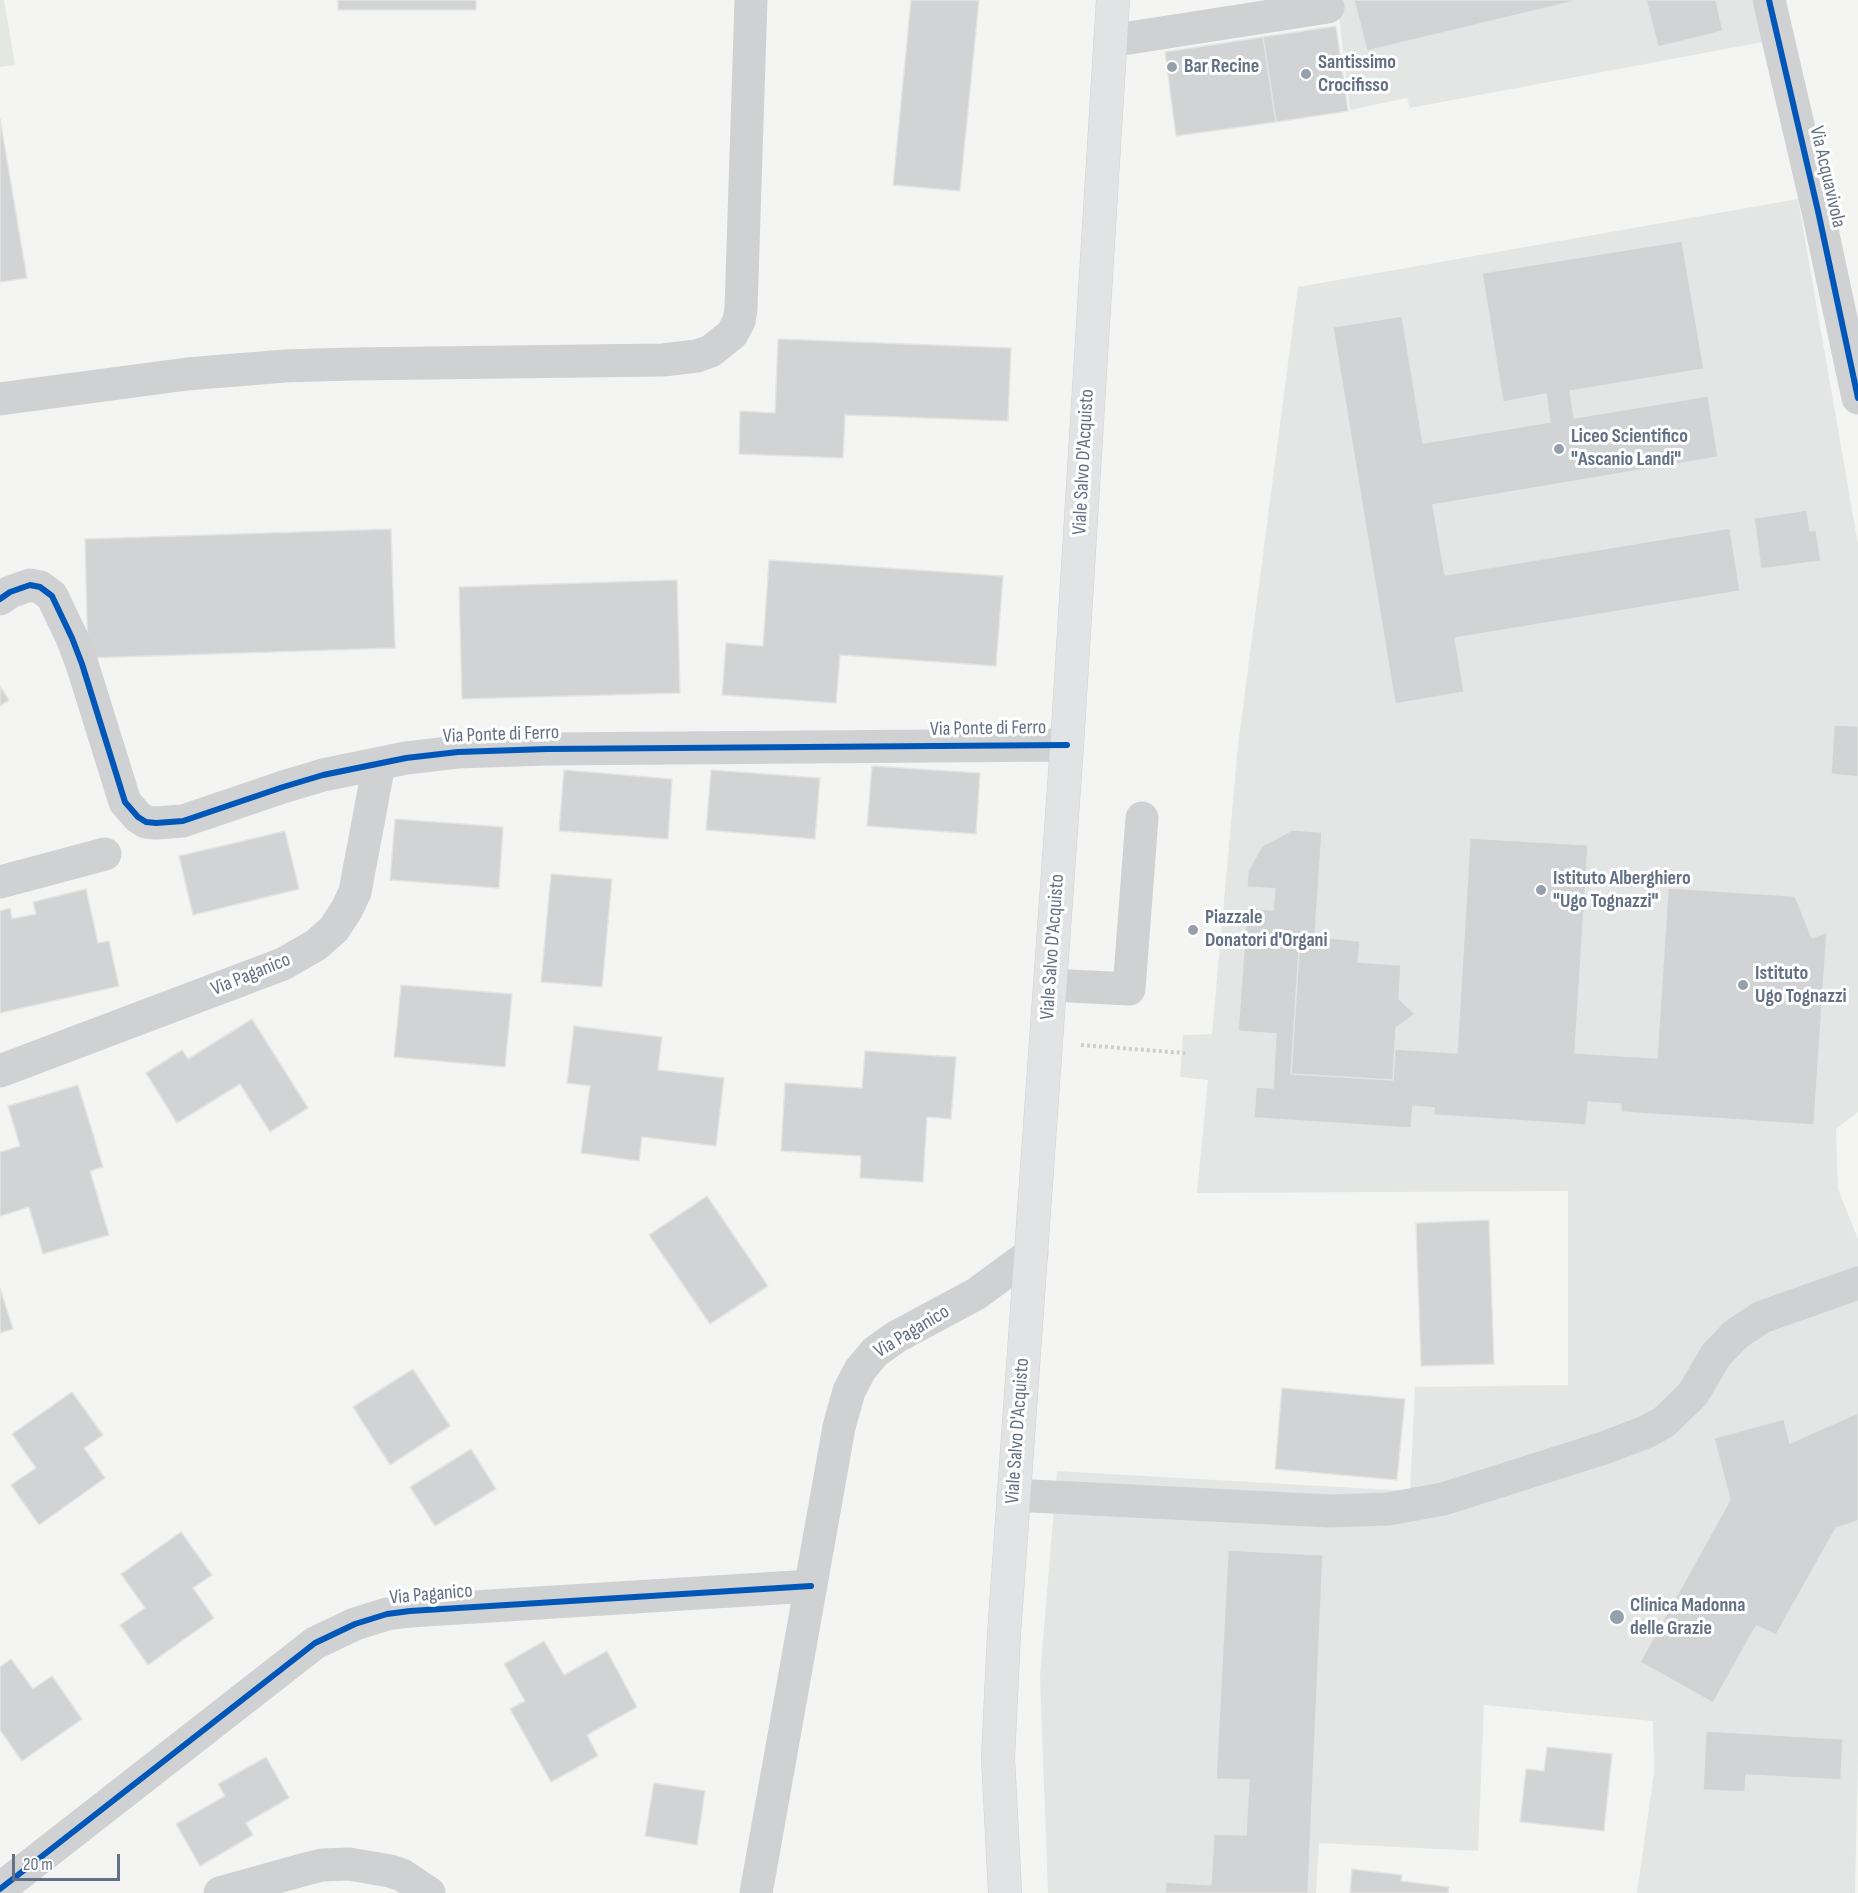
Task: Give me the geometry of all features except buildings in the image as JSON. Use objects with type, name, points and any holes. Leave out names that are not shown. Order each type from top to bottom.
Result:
[{"type":"main road","name":"Viale Salvo D'Acquisto","points":[[1005,1893],[998,1758],[1004,1634],[1051,985],[1113,0]]},
{"type":"street","points":[[0,399],[187,374],[273,367],[663,360],[697,356],[711,351],[732,334],[739,321],[741,309],[751,0]]},
{"type":"street","name":"Via Acquavivola","points":[[1769,0],[1850,333],[1858,398]]},
{"type":"street","points":[[1110,41],[1328,7]]},
{"type":"street","name":"Via Ponte di Ferro","points":[[0,599],[19,588],[30,585],[40,587],[52,596],[67,625],[82,664],[125,802],[132,813],[146,822],[165,823],[183,820],[302,781],[432,755],[482,751],[1067,744]]},
{"type":"street","name":"Via Paganico","points":[[0,1071],[283,964],[316,945],[334,928],[355,892],[379,764]]},
{"type":"street","points":[[1051,985],[1130,989],[1142,818]]},
{"type":"street","points":[[0,882],[105,854]]},
{"type":"street","name":"Via Paganico","points":[[756,1893],[842,1414],[849,1391],[860,1370],[885,1344],[976,1294],[1032,1253]]},
{"type":"street","points":[[1013,1495],[1329,1511],[1388,1509],[1443,1499],[1604,1448],[1647,1431],[1664,1422],[1693,1394],[1716,1355],[1736,1334],[1762,1317],[1858,1283]]},
{"type":"street","name":"Via Paganico","points":[[0,1888],[315,1643],[356,1624],[387,1614],[410,1611],[811,1586]]},
{"type":"street","points":[[220,1893],[322,1865],[350,1864],[402,1875],[429,1893]]},
{"type":"path","points":[[1118,1048],[1185,1053]]},
{"type":"shaded area","points":[[0,0],[4,0],[15,65],[0,67]]},
{"type":"shaded area","points":[[1337,0],[1752,0],[1763,42],[1410,108],[1407,98],[1350,110]]},
{"type":"shaded area","points":[[1798,199],[1858,544],[1858,1112],[1836,1129],[1838,1189],[1858,1239],[1858,1756],[1855,1893],[1637,1893],[1654,1773],[1653,1721],[1484,1705],[1478,1851],[1319,1843],[1316,1893],[1048,1893],[1040,1677],[1057,1471],[1410,1491],[1415,1387],[1568,1385],[1568,1191],[1197,1193],[1208,1080],[1180,1077],[1183,1035],[1212,1034],[1238,745],[1298,287]]},
{"type":"cycle path","points":[[1769,0],[1858,398]]},
{"type":"cycle path","points":[[0,599],[10,592],[30,585],[40,587],[52,596],[82,664],[125,802],[138,817],[146,822],[183,821],[323,775],[406,758],[458,752],[547,749],[1067,745]]},
{"type":"cycle path","points":[[0,1889],[315,1643],[355,1624],[387,1614],[410,1611],[811,1586]]},
{"type":"place","name":"Bar Recine","points":[[1172,67]]},
{"type":"place","name":"Santissimo Crocifisso","points":[[1306,74]]},
{"type":"place","name":"Liceo Scientifico \"Ascanio Landi\"","points":[[1559,449]]},
{"type":"place","name":"Istituto Alberghiero \"Ugo Tognazzi\"","points":[[1541,890]]},
{"type":"place","name":"Piazzale Donatori d'Organi","points":[[1193,930]]},
{"type":"place","name":"Istituto Ugo Tognazzi","points":[[1743,985]]},
{"type":"place","name":"Clinica Madonna delle Grazie","points":[[1617,1617]]}]
